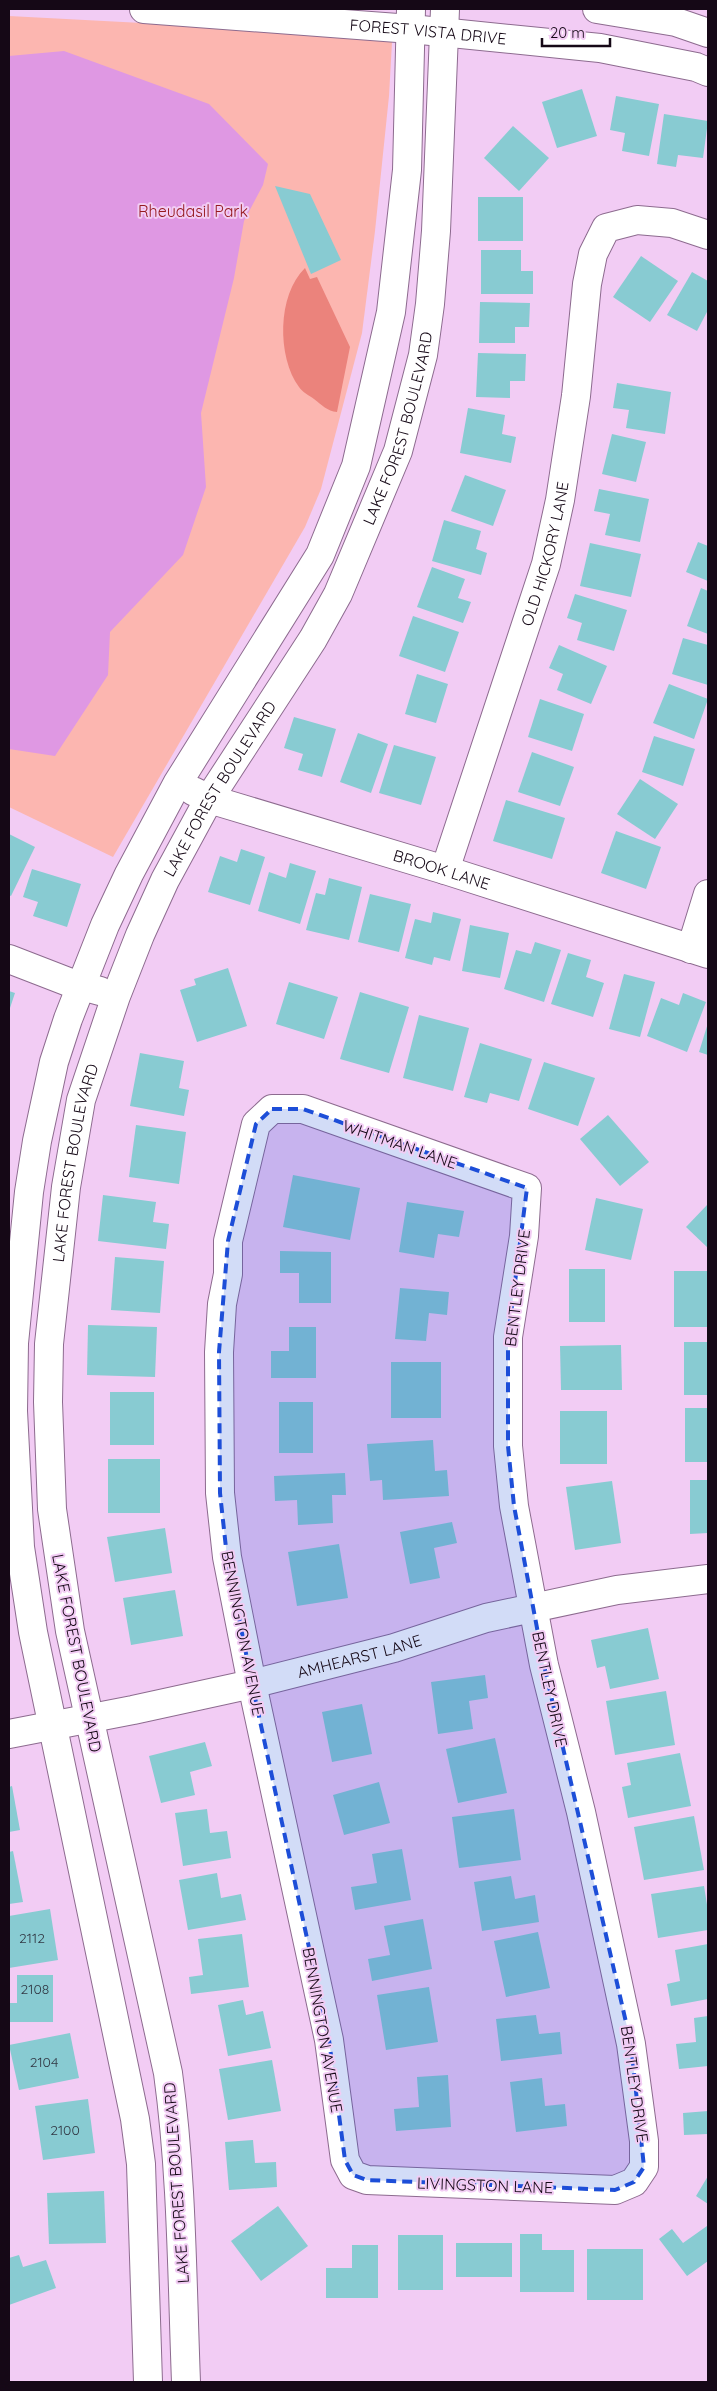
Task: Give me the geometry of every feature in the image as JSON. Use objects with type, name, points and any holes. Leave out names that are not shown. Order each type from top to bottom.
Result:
[{"type":"street","name":"FOREST VISTA DRIVE","points":[[144,9],[443,21],[600,48],[696,67],[708,72]]},
{"type":"street","points":[[597,9],[676,22],[708,34]]},
{"type":"street","name":"LAKE FOREST BOULEVARD","points":[[148,2382],[141,2164],[137,2137],[54,1725],[33,1632],[20,1547],[13,1411],[14,1343],[21,1253],[36,1141],[54,1062],[82,986],[121,891],[177,784],[320,555],[356,466],[390,312],[407,170],[411,19]]},
{"type":"street","name":"LAKE FOREST BOULEVARD","points":[[186,2382],[179,2192],[174,2114],[168,2073],[70,1631],[52,1509],[48,1402],[49,1354],[63,1206],[81,1100],[116,996],[140,935],[165,880],[209,799],[313,639],[338,594],[398,452],[423,355],[430,304],[436,231],[443,21]]},
{"type":"street","name":"OLD HICKORY LANE","points":[[445,870],[546,564],[560,500],[576,396],[587,284],[593,254],[606,228],[637,220],[672,224],[708,234]]},
{"type":"street","name":"BROOK LANE","points":[[177,784],[209,799],[445,870],[700,952]]},
{"type":"street","points":[[700,952],[708,894]]},
{"type":"street","points":[[9,959],[82,986],[116,996]]},
{"type":"street","name":"WHITMAN LANE","points":[[272,1109],[303,1109],[527,1188]]},
{"type":"street","name":"BENNINGTON AVENUE","points":[[272,1109],[256,1124],[228,1240],[228,1274],[222,1304],[219,1352],[220,1493],[227,1557],[252,1684],[329,2040],[344,2160]]},
{"type":"street","name":"BENTLEY DRIVE","points":[[527,1188],[524,1236],[508,1337],[508,1446],[514,1506],[544,1665],[581,1812],[631,2044],[644,2141],[644,2167],[634,2182]]},
{"type":"street","name":"AMHEARST LANE","points":[[9,1734],[90,1719],[252,1684],[394,1648],[486,1618],[617,1590],[708,1579]]},
{"type":"street","name":"LIVINGSTON LANE","points":[[344,2160],[353,2175],[367,2180],[615,2190],[634,2182]]},
{"type":"highlighted area","points":[[272,1109],[303,1109],[527,1188],[508,1337],[508,1446],[514,1506],[544,1665],[631,2044],[644,2167],[634,2182],[615,2190],[367,2180],[353,2175],[345,2160],[329,2040],[252,1684],[227,1557],[220,1493],[219,1352],[228,1241],[256,1124]]},
{"type":"green space","name":"Rheudasil Park","points":[[9,16],[256,29],[392,42],[389,96],[362,333],[321,489],[305,527],[113,857],[9,807]]},
{"type":"shaded area","points":[[64,51],[209,104],[268,164],[263,185],[244,221],[234,278],[201,413],[206,487],[183,555],[110,632],[108,675],[55,756],[9,749],[9,56]]},
{"type":"shaded area","points":[[305,268],[310,279],[317,277],[350,347],[337,412],[325,407],[300,389],[287,360],[283,326],[285,310],[289,294]]},
{"type":"building","points":[[582,89],[597,136],[557,148],[542,102]]},
{"type":"building","points":[[616,96],[659,104],[649,156],[622,151],[625,133],[610,130]]},
{"type":"building","points":[[664,114],[708,121],[703,158],[678,155],[676,167],[657,164]]},
{"type":"building","points":[[513,126],[549,158],[519,191],[484,158]]},
{"type":"building","points":[[275,186],[310,194],[341,260],[311,274]]},
{"type":"building","points":[[478,197],[523,197],[523,241],[478,241]]},
{"type":"building","points":[[481,250],[521,250],[521,271],[533,271],[533,294],[481,294]]},
{"type":"building","points":[[641,256],[678,281],[650,322],[613,297]]},
{"type":"building","points":[[692,272],[708,281],[708,310],[697,331],[667,315]]},
{"type":"building","points":[[480,302],[530,303],[529,327],[515,327],[515,343],[479,343]]},
{"type":"building","points":[[478,353],[526,354],[525,381],[510,381],[510,398],[476,397]]},
{"type":"building","points":[[617,383],[671,392],[665,434],[626,428],[629,410],[613,408]]},
{"type":"building","points":[[468,408],[505,415],[502,434],[516,437],[511,463],[460,453]]},
{"type":"building","points":[[612,434],[646,442],[636,482],[602,474]]},
{"type":"building","points":[[465,475],[506,490],[493,526],[451,511]]},
{"type":"building","points":[[599,489],[649,499],[640,542],[605,535],[610,514],[594,511]]},
{"type":"building","points":[[444,520],[481,531],[476,549],[487,553],[481,575],[432,561]]},
{"type":"building","points":[[698,542],[708,546],[708,581],[686,572]]},
{"type":"building","points":[[590,543],[641,554],[631,597],[580,586]]},
{"type":"building","points":[[432,567],[465,579],[458,598],[471,602],[463,623],[417,607]]},
{"type":"building","points":[[701,588],[708,591],[708,634],[687,626]]},
{"type":"building","points":[[575,594],[627,610],[614,651],[577,640],[582,623],[567,618]]},
{"type":"building","points":[[413,616],[459,632],[445,672],[399,656]]},
{"type":"building","points":[[683,638],[708,645],[708,685],[672,674]]},
{"type":"building","points":[[559,645],[607,666],[591,704],[557,690],[563,674],[549,668]]},
{"type":"building","points":[[417,674],[448,684],[436,723],[405,714]]},
{"type":"building","points":[[669,684],[708,699],[694,739],[653,723]]},
{"type":"building","points":[[540,699],[584,714],[572,751],[528,737]]},
{"type":"building","points":[[294,717],[336,729],[322,777],[298,770],[303,754],[284,748]]},
{"type":"building","points":[[358,733],[388,744],[371,793],[340,782]]},
{"type":"building","points":[[654,736],[695,749],[683,786],[642,772]]},
{"type":"building","points":[[394,745],[436,757],[421,805],[379,793]]},
{"type":"building","points":[[532,752],[574,767],[560,806],[518,792]]},
{"type":"building","points":[[640,779],[678,804],[655,839],[617,814]]},
{"type":"building","points":[[506,800],[565,818],[552,859],[493,841]]},
{"type":"building","points":[[616,831],[661,847],[646,889],[601,873]]},
{"type":"building","points":[[9,834],[35,847],[11,896],[9,895]]},
{"type":"building","points":[[241,849],[265,857],[250,905],[208,892],[220,856],[237,862]]},
{"type":"building","points":[[290,863],[316,871],[300,924],[258,911],[269,872],[286,878]]},
{"type":"building","points":[[32,869],[81,884],[67,927],[33,916],[38,902],[23,897]]},
{"type":"building","points":[[329,878],[362,887],[349,940],[306,930],[316,893],[325,895]]},
{"type":"building","points":[[370,894],[411,904],[399,952],[358,942]]},
{"type":"building","points":[[433,912],[461,919],[450,961],[434,957],[432,965],[405,958],[415,919],[431,923]]},
{"type":"building","points":[[470,925],[509,933],[500,978],[462,971]]},
{"type":"building","points":[[535,942],[561,950],[544,1002],[504,989],[516,950],[531,954]]},
{"type":"building","points":[[568,953],[591,960],[586,977],[604,983],[593,1017],[551,1004]]},
{"type":"building","points":[[228,968],[247,1026],[197,1042],[180,990],[196,985],[194,979]]},
{"type":"building","points":[[624,974],[655,982],[640,1037],[609,1029]]},
{"type":"building","points":[[289,982],[338,997],[324,1039],[276,1024]]},
{"type":"building","points":[[9,991],[15,993],[9,1011]]},
{"type":"building","points":[[360,992],[409,1007],[389,1073],[340,1059]]},
{"type":"building","points":[[683,993],[706,1002],[687,1052],[647,1036],[661,998],[679,1005]]},
{"type":"building","points":[[419,1015],[469,1028],[453,1091],[403,1078]]},
{"type":"building","points":[[708,1023],[708,1055],[699,1052]]},
{"type":"building","points":[[480,1043],[532,1059],[519,1101],[490,1093],[487,1103],[464,1097]]},
{"type":"building","points":[[140,1053],[184,1061],[179,1088],[189,1090],[184,1116],[130,1106]]},
{"type":"building","points":[[544,1062],[595,1078],[578,1126],[528,1109]]},
{"type":"building","points":[[608,1115],[649,1162],[620,1186],[580,1139]]},
{"type":"building","points":[[136,1125],[186,1132],[179,1184],[129,1177]]},
{"type":"building","points":[[293,1175],[360,1188],[350,1240],[283,1227]]},
{"type":"building","points":[[103,1195],[156,1202],[153,1222],[169,1224],[166,1249],[98,1241]]},
{"type":"building","points":[[596,1198],[643,1209],[631,1260],[585,1250]]},
{"type":"building","points":[[407,1202],[464,1211],[459,1237],[438,1234],[434,1258],[399,1252]]},
{"type":"building","points":[[708,1204],[708,1248],[686,1227]]},
{"type":"building","points":[[280,1251],[331,1252],[331,1303],[299,1303],[299,1273],[280,1273]]},
{"type":"building","points":[[115,1257],[164,1261],[160,1313],[111,1310]]},
{"type":"building","points":[[569,1269],[605,1269],[605,1322],[569,1322]]},
{"type":"building","points":[[674,1271],[708,1271],[708,1327],[674,1327]]},
{"type":"building","points":[[400,1288],[449,1292],[447,1315],[429,1313],[426,1341],[395,1339]]},
{"type":"building","points":[[88,1325],[157,1327],[155,1377],[87,1375]]},
{"type":"building","points":[[289,1327],[316,1327],[316,1378],[271,1378],[271,1351],[289,1351]]},
{"type":"building","points":[[684,1342],[708,1342],[708,1395],[684,1395]]},
{"type":"building","points":[[621,1345],[622,1390],[561,1390],[560,1346]]},
{"type":"building","points":[[391,1362],[441,1362],[441,1418],[391,1418]]},
{"type":"building","points":[[110,1392],[154,1392],[154,1445],[110,1445]]},
{"type":"building","points":[[279,1402],[313,1402],[313,1453],[279,1453]]},
{"type":"building","points":[[685,1408],[708,1408],[708,1462],[685,1462]]},
{"type":"building","points":[[560,1411],[607,1411],[607,1464],[560,1464]]},
{"type":"building","points":[[433,1440],[435,1471],[447,1470],[449,1496],[383,1500],[382,1480],[370,1481],[367,1444]]},
{"type":"building","points":[[108,1459],[160,1459],[160,1513],[108,1513]]},
{"type":"building","points":[[345,1473],[346,1495],[332,1495],[333,1523],[298,1525],[297,1500],[275,1501],[274,1476]]},
{"type":"building","points":[[690,1480],[708,1480],[708,1533],[690,1534]]},
{"type":"building","points":[[612,1481],[621,1543],[575,1550],[566,1487]]},
{"type":"building","points":[[452,1522],[457,1543],[434,1548],[440,1578],[410,1584],[400,1532]]},
{"type":"building","points":[[165,1528],[172,1573],[115,1582],[107,1537]]},
{"type":"building","points":[[339,1544],[348,1598],[297,1606],[288,1552]]},
{"type":"building","points":[[175,1590],[183,1636],[131,1645],[123,1598]]},
{"type":"building","points":[[648,1628],[659,1679],[610,1689],[605,1666],[597,1668],[591,1640]]},
{"type":"building","points":[[485,1675],[488,1698],[469,1701],[473,1729],[438,1734],[431,1682]]},
{"type":"building","points":[[666,1691],[675,1745],[615,1755],[606,1701]]},
{"type":"building","points":[[362,1704],[372,1754],[332,1762],[322,1712]]},
{"type":"building","points":[[495,1738],[507,1793],[458,1803],[446,1749]]},
{"type":"building","points":[[205,1742],[212,1766],[190,1772],[195,1795],[161,1803],[149,1756]]},
{"type":"building","points":[[680,1753],[691,1806],[628,1818],[622,1787],[631,1785],[627,1763]]},
{"type":"building","points":[[379,1782],[390,1823],[344,1835],[333,1795]]},
{"type":"building","points":[[12,1786],[20,1830],[9,1832],[9,1787]]},
{"type":"building","points":[[207,1809],[210,1833],[227,1831],[231,1858],[183,1866],[175,1813]]},
{"type":"building","points":[[514,1809],[521,1860],[459,1868],[452,1817]]},
{"type":"building","points":[[694,1816],[704,1870],[644,1880],[634,1827]]},
{"type":"building","points":[[402,1849],[411,1900],[355,1910],[351,1887],[377,1883],[372,1854]]},
{"type":"building","points":[[13,1851],[23,1902],[9,1904],[9,1852]]},
{"type":"building","points":[[217,1873],[221,1898],[241,1894],[246,1920],[188,1930],[179,1880]]},
{"type":"building","points":[[511,1876],[515,1899],[535,1895],[539,1922],[482,1931],[474,1882]]},
{"type":"building","points":[[704,1886],[708,1911],[708,1930],[658,1938],[651,1894]]},
{"type":"building","points":[[50,1909],[58,1960],[9,1968],[9,1916]]},
{"type":"building","points":[[423,1919],[432,1969],[372,1981],[368,1959],[390,1955],[384,1926]]},
{"type":"building","points":[[538,1932],[550,1988],[506,1997],[494,1941]]},
{"type":"building","points":[[242,1934],[249,1987],[191,1994],[189,1977],[203,1975],[198,1939]]},
{"type":"building","points":[[708,1944],[708,1999],[671,2006],[667,1984],[680,1981],[675,1950]]},
{"type":"building","points":[[17,1975],[53,1975],[53,2022],[9,2022],[9,2003],[17,2003]]},
{"type":"building","points":[[429,1987],[438,2042],[386,2050],[377,1995]]},
{"type":"building","points":[[243,2000],[246,2015],[263,2011],[271,2048],[228,2056],[218,2005]]},
{"type":"building","points":[[536,2015],[539,2034],[560,2032],[562,2054],[501,2061],[496,2019]]},
{"type":"building","points":[[708,2016],[708,2066],[679,2069],[676,2044],[696,2042],[694,2018]]},
{"type":"building","points":[[70,2033],[79,2078],[19,2090],[9,2045]]},
{"type":"building","points":[[272,2060],[281,2111],[228,2120],[219,2069]]},
{"type":"building","points":[[448,2075],[451,2127],[396,2131],[394,2109],[419,2107],[417,2077]]},
{"type":"building","points":[[542,2078],[545,2106],[565,2104],[567,2126],[516,2132],[510,2082]]},
{"type":"building","points":[[88,2099],[95,2153],[43,2160],[35,2106]]},
{"type":"building","points":[[708,2111],[708,2134],[684,2135],[683,2113]]},
{"type":"building","points":[[253,2140],[255,2163],[276,2162],[277,2187],[229,2190],[225,2142]]},
{"type":"building","points":[[708,2176],[708,2204],[696,2196]]},
{"type":"building","points":[[104,2191],[106,2243],[49,2244],[47,2193]]},
{"type":"building","points":[[278,2206],[308,2246],[261,2281],[231,2241]]},
{"type":"building","points":[[707,2226],[708,2261],[687,2276],[659,2239],[672,2229],[683,2243]]},
{"type":"building","points":[[520,2234],[542,2234],[542,2250],[574,2250],[574,2292],[520,2292]]},
{"type":"building","points":[[398,2235],[443,2235],[443,2290],[398,2290]]},
{"type":"building","points":[[456,2243],[512,2243],[512,2277],[456,2277]]},
{"type":"building","points":[[352,2245],[378,2245],[378,2298],[326,2298],[326,2268],[352,2268]]},
{"type":"building","points":[[587,2249],[643,2249],[643,2300],[587,2300]]},
{"type":"building","points":[[19,2255],[23,2267],[46,2260],[56,2288],[9,2305],[9,2258]]}]
